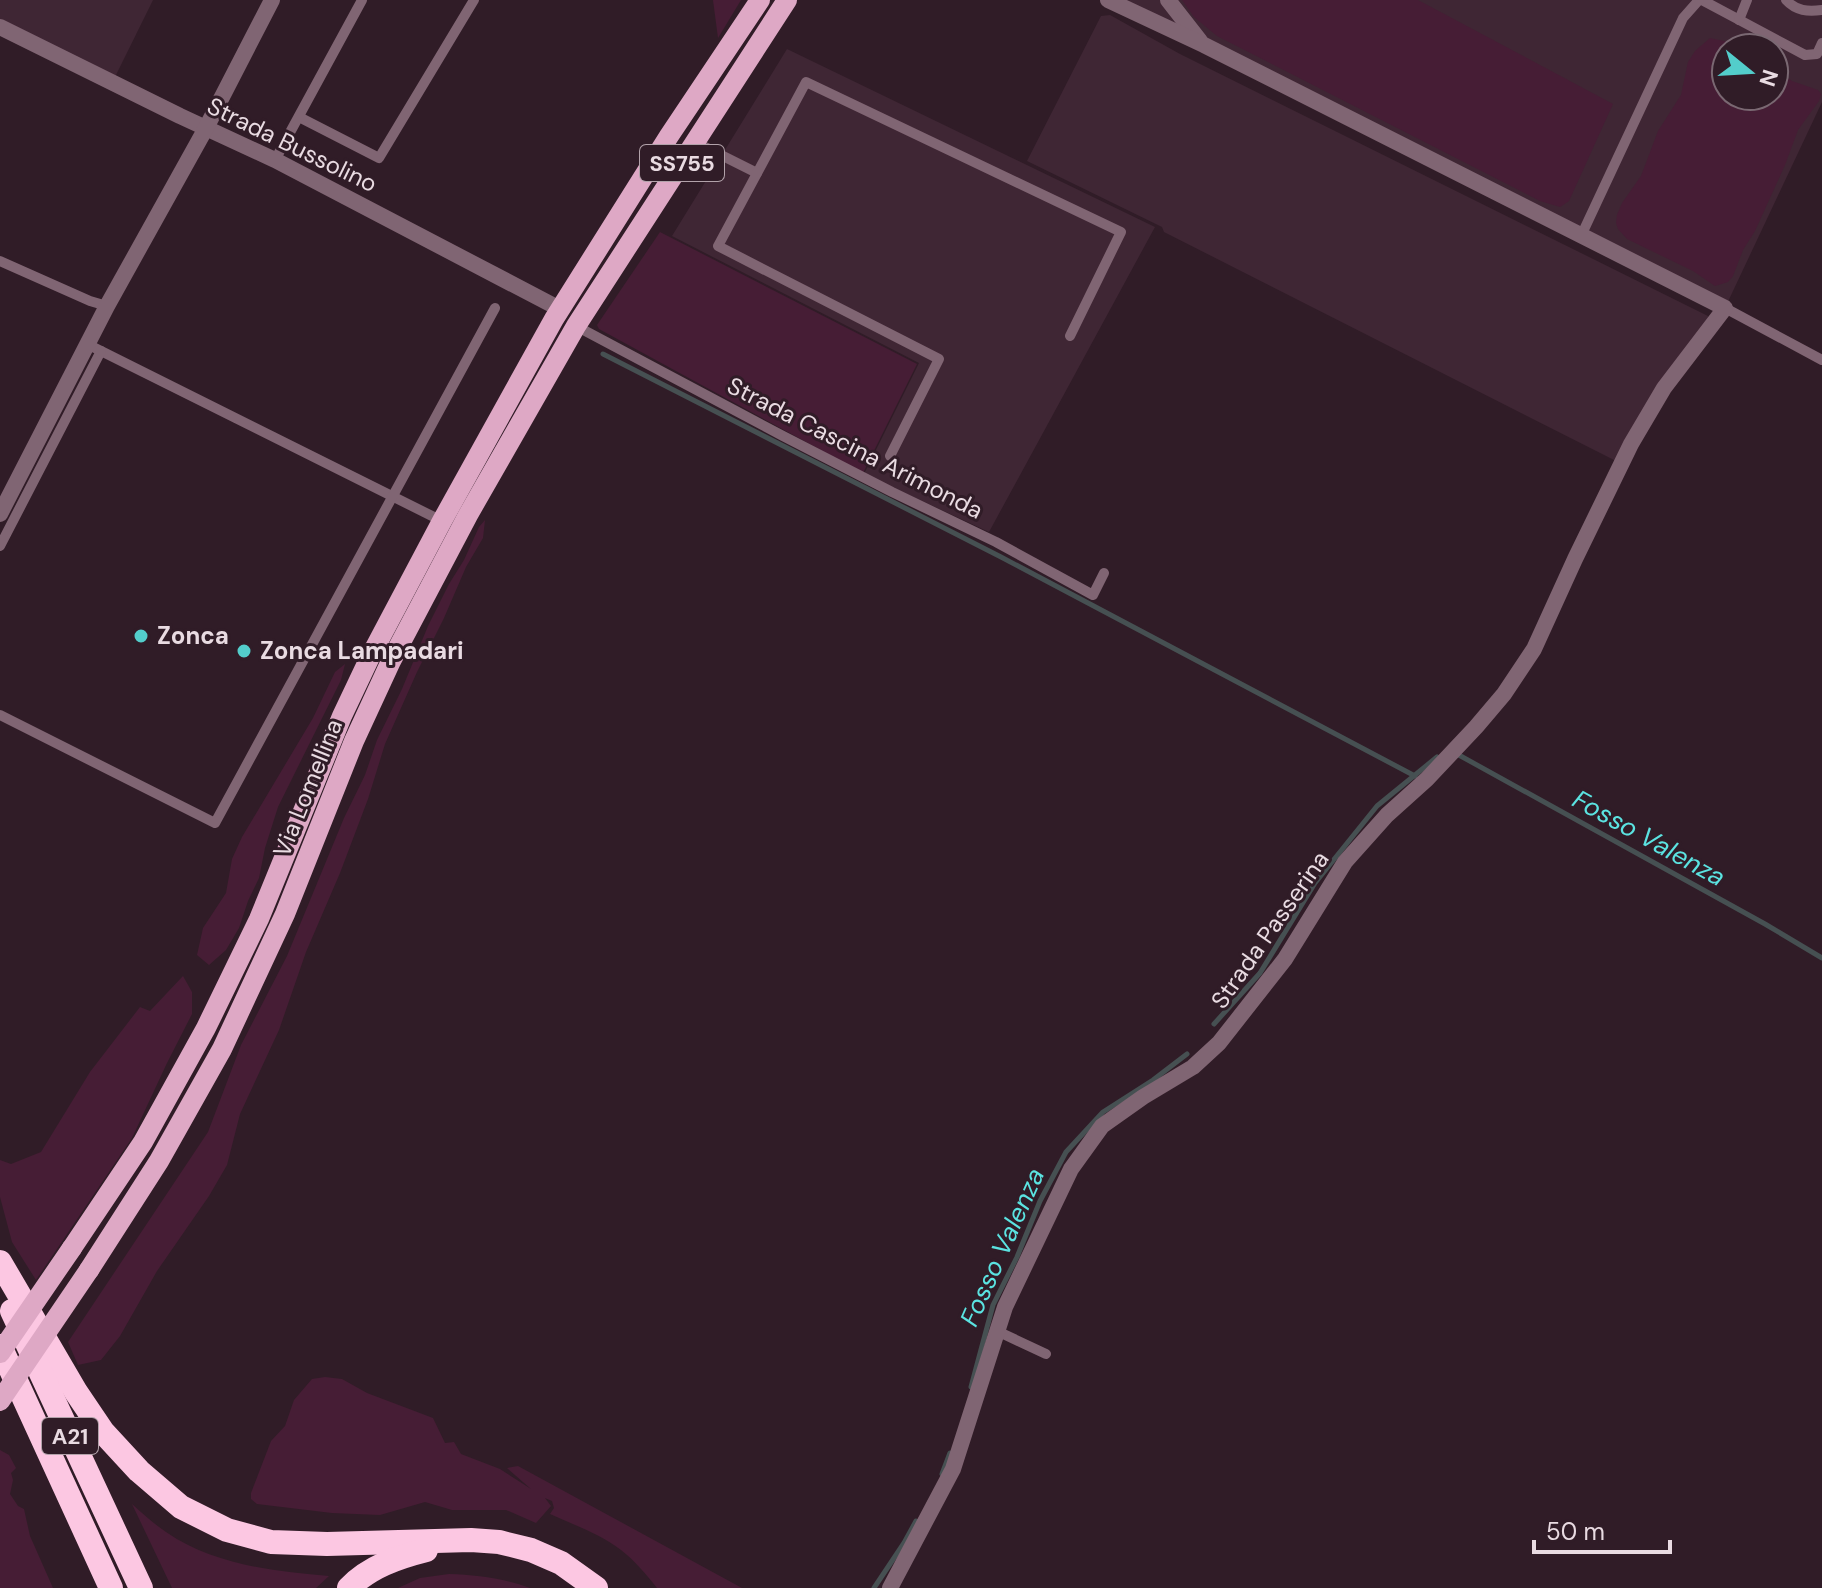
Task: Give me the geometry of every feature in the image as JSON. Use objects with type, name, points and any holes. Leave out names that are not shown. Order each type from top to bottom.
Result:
[{"type":"highway","points":[[0,1262],[103,1432],[139,1471],[181,1507],[227,1530],[271,1542],[499,1542],[531,1550],[561,1563],[596,1588]]},
{"type":"highway","name":"A21","points":[[0,1284],[141,1588]]},
{"type":"highway","name":"A21","points":[[0,1346],[111,1588]]},
{"type":"highway","points":[[56,1466],[71,1520],[101,1588]]},
{"type":"highway","points":[[349,1588],[385,1562],[471,1540]]},
{"type":"main road","name":"SS755","points":[[557,314],[669,136],[760,0]]},
{"type":"main road","name":"SS755","points":[[576,326],[787,0]]},
{"type":"main road","name":"Via Lomellina","points":[[0,1353],[143,1142],[206,1028],[259,919],[342,716],[370,657],[557,314]]},
{"type":"main road","name":"Via Lomellina","points":[[0,1401],[159,1161],[222,1049],[285,914],[354,741],[391,661],[468,515],[576,326]]},
{"type":"street","points":[[0,514],[95,348],[107,306],[206,128],[272,0]]},
{"type":"street","points":[[1108,0],[1204,45],[1725,308]]},
{"type":"street","points":[[1168,0],[1204,45]]},
{"type":"street","name":"Strada Bussolino","points":[[0,27],[275,160],[557,314]]},
{"type":"street","name":"Strada Passerina","points":[[890,1588],[953,1469],[1005,1307],[1071,1169],[1102,1126],[1193,1067],[1219,1043],[1285,959],[1345,862],[1387,815],[1427,779],[1504,694],[1534,649],[1631,444],[1664,388],[1725,308]]},
{"type":"lane","points":[[275,160],[362,0]]},
{"type":"lane","points":[[299,117],[379,158],[474,0]]},
{"type":"lane","points":[[1581,236],[1683,18],[1700,0],[1805,55],[1817,54],[1822,43]]},
{"type":"lane","points":[[1739,20],[1747,0]]},
{"type":"lane","points":[[1786,0],[1800,10],[1822,10]]},
{"type":"lane","points":[[890,456],[939,359],[718,246],[806,82],[1121,232],[1070,336]]},
{"type":"lane","points":[[695,142],[757,173]]},
{"type":"lane","points":[[0,261],[107,306]]},
{"type":"lane","points":[[0,715],[215,823],[495,308]]},
{"type":"lane","points":[[1725,308],[1822,360]]},
{"type":"lane","name":"Strada Cascina Arimonda","points":[[576,326],[1093,595],[1104,573]]},
{"type":"lane","points":[[0,546],[95,348],[442,521]]},
{"type":"lane","points":[[997,1331],[1046,1354]]},
{"type":"shaded area","points":[[0,0],[153,0],[115,77],[0,19]]},
{"type":"shaded area","points":[[713,0],[741,0],[718,38]]},
{"type":"shaded area","points":[[1117,0],[1822,0],[1822,102],[1725,308]]},
{"type":"shaded area","points":[[1182,0],[1418,0],[1613,104],[1569,201],[1560,207],[1540,201],[1217,36],[1194,17]]},
{"type":"shaded area","points":[[1110,15],[1180,54],[1708,316],[1708,321],[1616,461],[1164,232],[1162,227],[1027,161],[1101,16]]},
{"type":"shaded area","points":[[1710,38],[1710,112],[1790,112],[1790,80],[1821,94],[1798,130],[1733,276],[1728,282],[1715,286],[1693,271],[1627,239],[1616,223],[1622,203],[1641,176],[1658,131],[1681,95],[1688,62]]},
{"type":"shaded area","points":[[787,49],[1155,227],[989,532],[864,474],[919,363],[672,236]]},
{"type":"shaded area","points":[[660,232],[917,364],[863,473],[599,329],[597,325]]},
{"type":"shaded area","points":[[485,520],[483,538],[466,567],[385,744],[368,799],[306,952],[279,1030],[240,1114],[227,1165],[157,1271],[120,1336],[101,1360],[78,1365],[68,1342],[208,1132],[241,1045],[287,956],[428,626]]},
{"type":"shaded area","points":[[345,664],[341,680],[278,807],[259,878],[239,928],[226,950],[209,965],[197,955],[203,928],[226,893],[232,859],[313,718],[335,672]]},
{"type":"shaded area","points":[[183,976],[192,992],[192,1014],[132,1138],[36,1280],[12,1242],[0,1197],[0,1160],[11,1164],[41,1152],[90,1072],[140,1007],[150,1011]]},
{"type":"shaded area","points":[[312,1379],[342,1379],[367,1393],[433,1418],[445,1443],[454,1442],[461,1454],[500,1469],[531,1489],[507,1468],[518,1466],[742,1588],[657,1588],[636,1563],[613,1544],[550,1514],[554,1508],[552,1501],[545,1498],[551,1506],[536,1523],[506,1510],[452,1510],[425,1502],[380,1515],[257,1504],[251,1499],[251,1493],[271,1441],[285,1426],[294,1400]]},
{"type":"shaded area","points":[[0,1450],[9,1455],[16,1468],[11,1473],[10,1494],[24,1509],[30,1536],[53,1588],[0,1588]]},
{"type":"shaded area","points":[[132,1504],[166,1532],[204,1552],[265,1569],[329,1576],[316,1588],[172,1588]]},
{"type":"shaded area","points":[[449,1574],[490,1578],[530,1588],[398,1588],[420,1578]]},
{"type":"waterway","points":[[603,354],[1001,557],[1415,776]]},
{"type":"waterway","name":"Fosso Valenza","points":[[1457,754],[1822,958]]},
{"type":"waterway","name":"Fosso Valenza","points":[[1214,1024],[1260,973],[1315,883],[1377,806],[1437,757]]},
{"type":"waterway","name":"Fosso Valenza","points":[[971,1387],[993,1305],[1066,1152],[1103,1112],[1187,1054]]},
{"type":"waterway","name":"Fosso Valenza","points":[[942,1474],[950,1453]]},
{"type":"waterway","name":"Fosso Valenza","points":[[874,1588],[916,1521]]},
{"type":"place","name":"Zonca","points":[[141,636]]},
{"type":"place","name":"Zonca Lampadari","points":[[244,651]]}]
